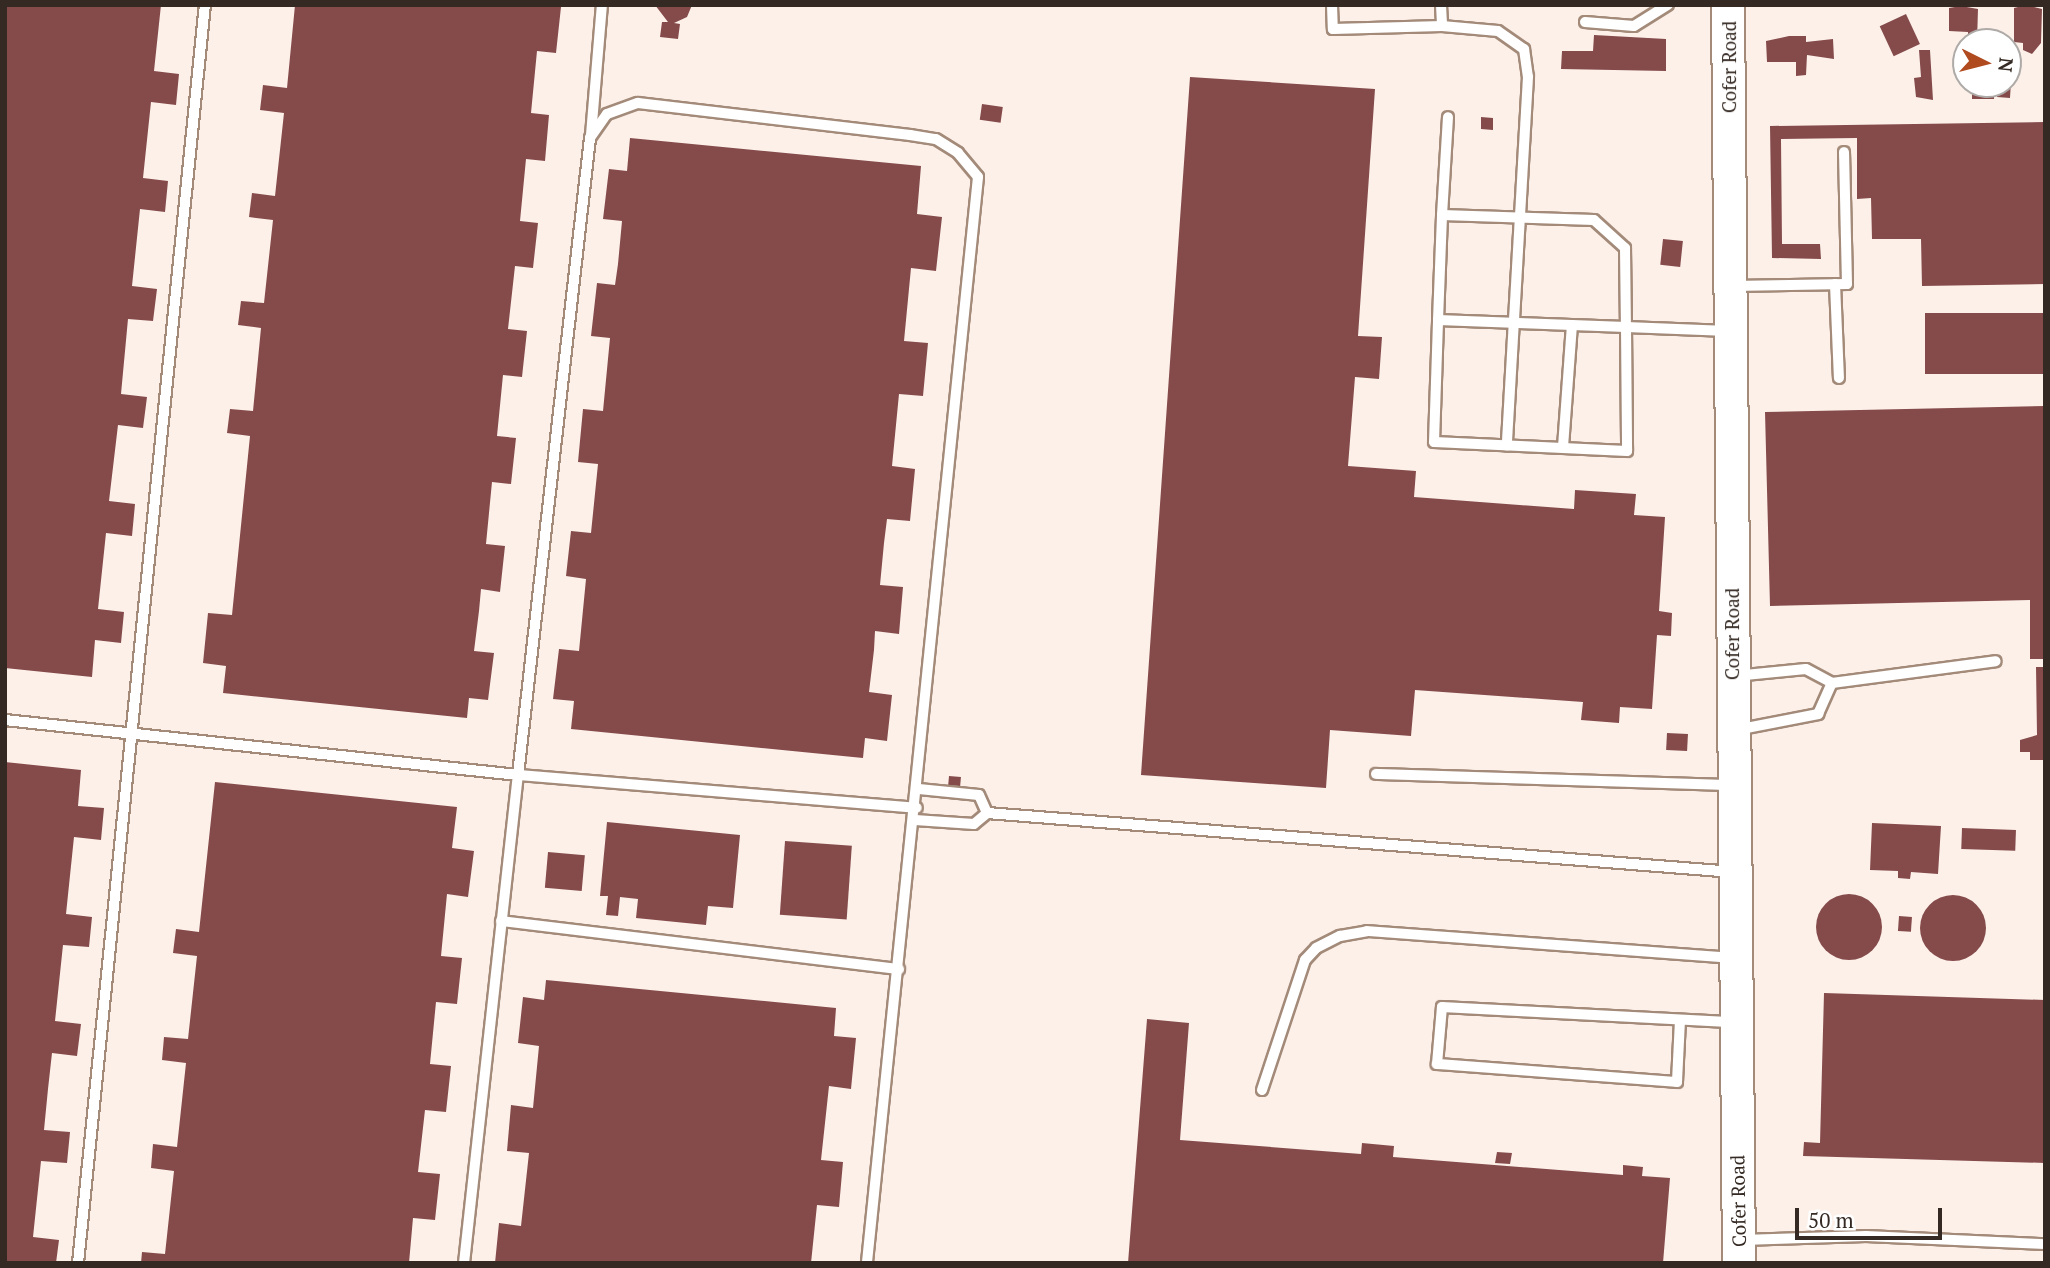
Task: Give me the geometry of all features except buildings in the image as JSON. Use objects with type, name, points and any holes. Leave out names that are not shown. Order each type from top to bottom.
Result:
[{"type":"street","name":"Cofer Road","points":[[1728,5],[1739,1252]]},
{"type":"lane","points":[[78,1263],[205,5]]},
{"type":"lane","points":[[464,1263],[590,138],[602,5]]},
{"type":"lane","points":[[1332,5],[1333,29],[1442,26],[1498,31],[1524,49],[1528,78],[1507,444]]},
{"type":"lane","points":[[1441,5],[1442,26]]},
{"type":"lane","points":[[1585,22],[1634,26],[1668,5]]},
{"type":"lane","points":[[590,138],[607,114],[638,103],[936,139],[958,153],[978,177],[919,789],[867,1263]]},
{"type":"lane","points":[[1442,215],[1594,220],[1625,248],[1627,451],[1434,442],[1442,215],[1448,117]]},
{"type":"lane","points":[[1730,286],[1847,284],[1844,152]]},
{"type":"lane","points":[[1835,285],[1839,378]]},
{"type":"lane","points":[[1438,320],[1730,331]]},
{"type":"lane","points":[[1563,447],[1572,325]]},
{"type":"lane","points":[[1733,676],[1806,669],[1832,683],[1996,661]]},
{"type":"lane","points":[[1733,730],[1818,714],[1832,683]]},
{"type":"lane","points":[[5,720],[518,775],[917,808]]},
{"type":"lane","points":[[1376,774],[1733,785]]},
{"type":"lane","points":[[919,789],[979,795],[987,813]]},
{"type":"lane","points":[[915,820],[974,824],[987,813],[1734,872]]},
{"type":"lane","points":[[501,921],[899,969]]},
{"type":"lane","points":[[1262,1090],[1305,960],[1316,948],[1340,936],[1367,931],[1735,959]]},
{"type":"lane","points":[[1680,1020],[1677,1082],[1437,1064],[1442,1007],[1736,1022]]},
{"type":"lane","points":[[1739,1252],[1866,1236],[2042,1244],[2045,1231]]}]
